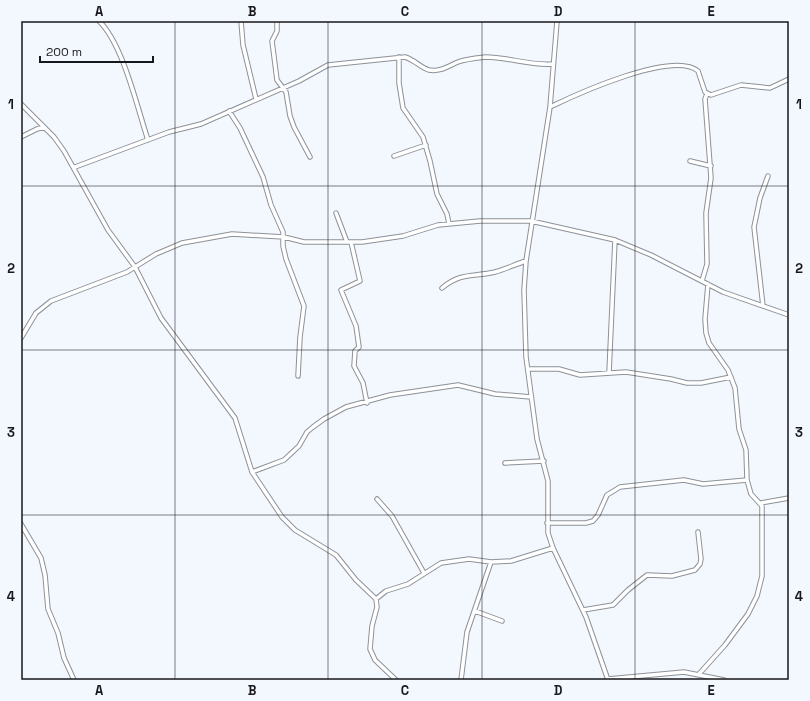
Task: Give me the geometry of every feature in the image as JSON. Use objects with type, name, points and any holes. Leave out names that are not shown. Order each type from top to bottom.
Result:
[{"type":"street","points":[[99,21],[107,29],[118,48],[148,140]]},
{"type":"street","points":[[241,21],[242,45],[256,99]]},
{"type":"street","points":[[277,21],[277,30],[272,41],[277,80],[286,92],[290,116],[294,127],[310,157]]},
{"type":"street","points":[[557,21],[550,107],[531,220],[526,261],[525,323],[531,397],[549,491],[547,523],[553,548],[583,610],[608,679],[684,672],[724,680]]},
{"type":"street","points":[[75,167],[148,140],[201,124],[283,88],[328,65],[399,57],[415,60],[426,69],[430,70],[449,68],[467,60],[485,57],[528,63],[553,64]]},
{"type":"street","points":[[399,57],[399,83],[403,108],[406,116],[418,129],[426,145],[437,194],[447,214],[449,224]]},
{"type":"street","points":[[550,107],[594,87],[644,71],[678,65],[686,65],[698,71],[707,94],[706,99],[710,166],[706,220],[707,264],[702,281]]},
{"type":"street","points":[[707,94],[714,95],[741,85],[770,88],[789,79]]},
{"type":"street","points":[[21,104],[54,137],[75,167],[108,230],[135,267],[161,318],[238,424],[245,454],[252,472],[287,523],[295,530],[336,555],[356,580],[376,599],[378,607],[372,626],[370,649],[375,660],[396,680]]},
{"type":"street","points":[[229,112],[243,134],[263,177],[284,237],[283,246],[286,259],[304,306],[300,337],[298,376]]},
{"type":"street","points":[[21,137],[37,128],[44,127]]},
{"type":"street","points":[[394,156],[426,145]]},
{"type":"street","points":[[690,161],[710,166]]},
{"type":"street","points":[[763,306],[754,227],[760,198],[768,176]]},
{"type":"street","points":[[336,213],[349,242],[360,281],[341,290],[356,326],[359,347],[355,351],[354,366],[362,383],[367,402]]},
{"type":"street","points":[[21,338],[36,313],[51,301],[100,283],[135,267],[171,247],[196,239],[232,234],[284,237],[304,242],[349,242],[387,239],[449,224],[480,221],[531,220],[616,240],[651,255],[722,292],[789,315]]},
{"type":"street","points":[[609,373],[616,240]]},
{"type":"street","points":[[442,288],[459,277],[468,274],[494,272],[526,261]]},
{"type":"street","points":[[699,674],[725,645],[748,614],[760,586],[762,522],[761,503],[751,494],[747,480],[746,450],[740,429],[735,388],[731,376],[723,361],[709,343],[706,333],[705,319],[708,284]]},
{"type":"street","points":[[528,369],[559,369],[580,375],[609,373],[642,374],[693,383],[731,376]]},
{"type":"street","points":[[252,472],[284,460],[299,446],[307,432],[324,418],[346,407],[390,395],[458,385],[495,394],[531,397]]},
{"type":"street","points":[[505,463],[544,461]]},
{"type":"street","points":[[547,523],[586,523],[593,520],[598,516],[606,495],[620,487],[684,480],[704,484],[747,480]]},
{"type":"street","points":[[761,503],[789,498]]},
{"type":"street","points":[[377,499],[392,516],[424,573]]},
{"type":"street","points":[[21,524],[41,558],[45,575],[48,609],[58,633],[64,658],[74,680]]},
{"type":"street","points":[[583,610],[613,605],[647,574],[672,576],[695,570],[700,564],[701,559],[698,532]]},
{"type":"street","points":[[376,599],[386,591],[408,584],[435,565],[462,559],[491,562],[511,562],[553,548]]},
{"type":"street","points":[[461,680],[467,632],[491,562]]},
{"type":"street","points":[[475,611],[502,621]]}]
